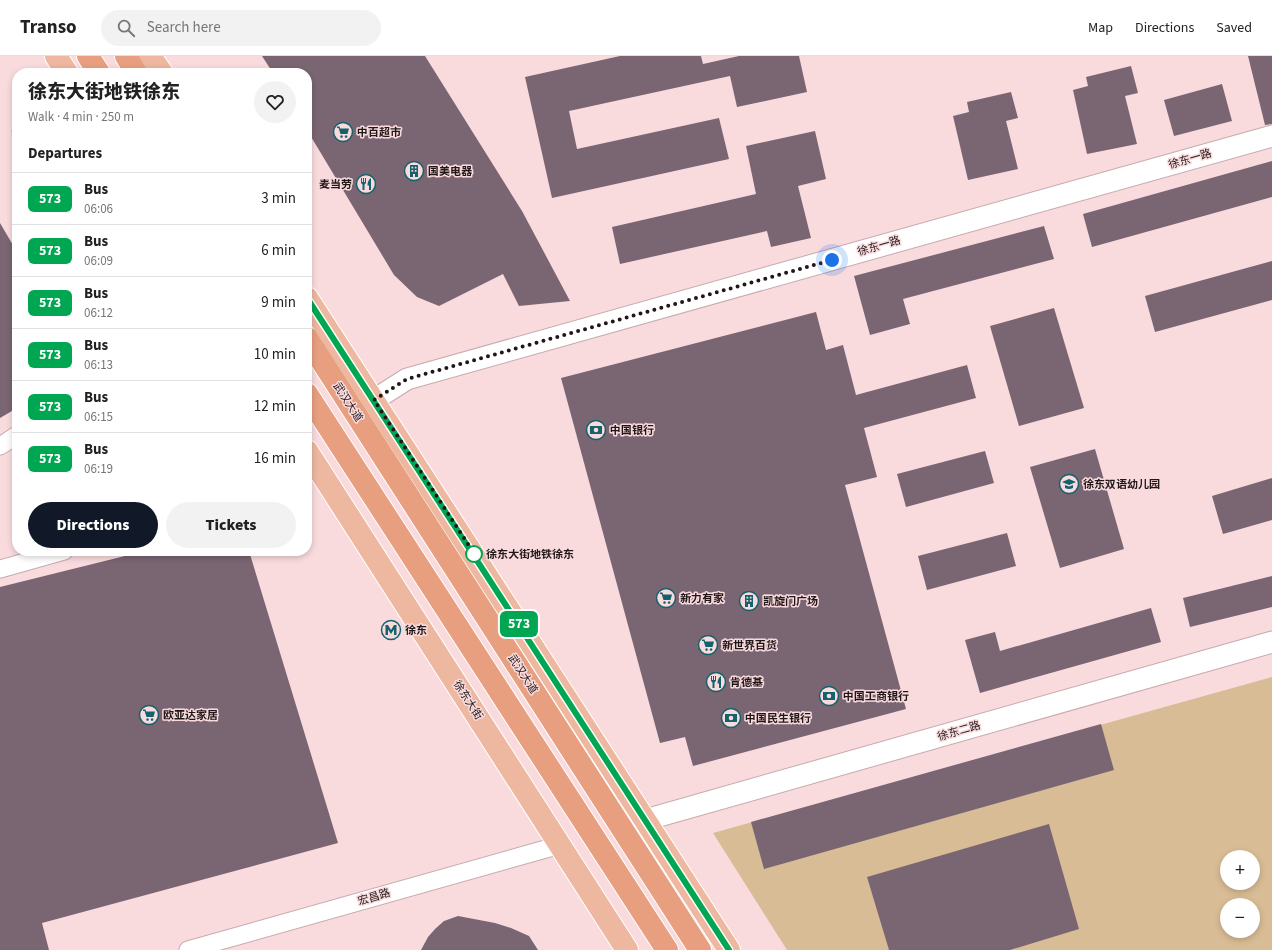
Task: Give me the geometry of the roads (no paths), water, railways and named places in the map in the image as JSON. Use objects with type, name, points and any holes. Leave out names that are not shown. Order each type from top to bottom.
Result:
[{"type":"highway","points":[[88,56],[96,68]]},
{"type":"highway","points":[[126,56],[133,68]]},
{"type":"highway","name":"武汉大道","points":[[312,346],[700,950]]},
{"type":"highway","points":[[312,402],[667,950]]},
{"type":"main road","points":[[150,56],[158,68]]},
{"type":"main road","points":[[312,306],[729,950]]},
{"type":"main road","name":"徐东大街","points":[[312,461],[627,950]]},
{"type":"street","name":"徐东一路","points":[[374,400],[407,379],[1272,136]]},
{"type":"street","points":[[0,446],[12,438]]},
{"type":"street","points":[[0,569],[46,556]]},
{"type":"street","name":"徐东二路","points":[[645,820],[1272,642]]},
{"type":"street","name":"宏昌路","points":[[188,950],[560,845]]},
{"type":"place","name":"中百超市","points":[[343,132]]},
{"type":"place","name":"国美电器","points":[[414,171]]},
{"type":"place","name":"麦当劳","points":[[366,184]]},
{"type":"place","name":"中国银行","points":[[596,430]]},
{"type":"place","name":"徐东双语幼儿园","points":[[1069,484]]},
{"type":"place","name":"徐东大街地铁徐东","points":[[474,554]]},
{"type":"place","name":"新力有家","points":[[666,598]]},
{"type":"place","name":"凯旋门广场","points":[[749,601]]},
{"type":"place","name":"徐东","points":[[391,630]]},
{"type":"place","name":"新世界百货","points":[[708,645]]},
{"type":"place","name":"肯德基","points":[[716,682]]},
{"type":"place","name":"中国工商银行","points":[[829,696]]},
{"type":"place","name":"欧亚达家居","points":[[149,715]]},
{"type":"place","name":"中国民生银行","points":[[731,718]]}]
